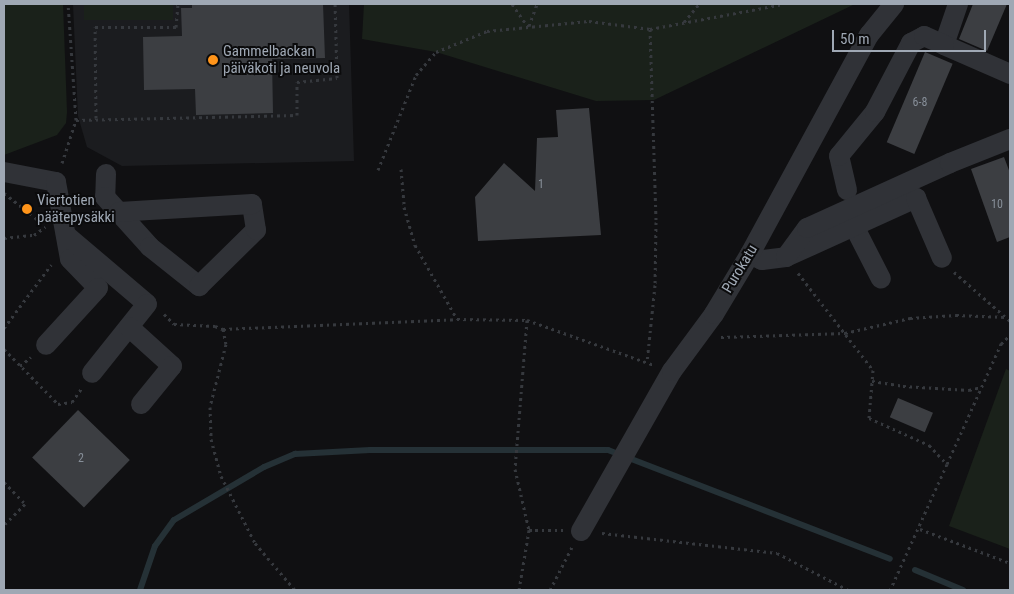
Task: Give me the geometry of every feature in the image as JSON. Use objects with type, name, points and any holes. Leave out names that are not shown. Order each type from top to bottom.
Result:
[{"type":"street","name":"Purokatu","points":[[581,531],[672,371],[701,333],[750,254],[869,35],[894,4]]},
{"type":"street","points":[[944,45],[958,4]]},
{"type":"street","points":[[839,156],[875,112],[911,43],[924,36],[1010,74]]},
{"type":"street","points":[[813,139],[839,156],[847,190]]},
{"type":"street","points":[[786,257],[808,228],[950,163],[1010,139]]},
{"type":"street","points":[[4,172],[56,182],[70,260],[98,288],[46,345]]},
{"type":"street","points":[[106,174],[105,197],[150,248],[199,286],[256,230],[252,204],[119,212]]},
{"type":"street","points":[[750,254],[762,260],[786,257],[916,198],[942,258]]},
{"type":"street","points":[[854,226],[881,279]]},
{"type":"street","points":[[66,234],[147,304],[92,373]]},
{"type":"street","points":[[129,327],[172,366],[141,404]]},
{"type":"path","points":[[56,182],[76,120],[68,4]]},
{"type":"path","points":[[96,118],[95,27],[176,27],[178,4]]},
{"type":"path","points":[[76,120],[96,118],[296,115],[296,82],[336,78],[335,4]]},
{"type":"path","points":[[512,4],[528,27]]},
{"type":"path","points":[[528,27],[537,4]]},
{"type":"path","points":[[684,22],[699,4]]},
{"type":"path","points":[[378,170],[416,75],[436,52],[487,30],[588,20],[650,29],[784,4]]},
{"type":"path","points":[[647,362],[655,285],[656,222],[650,29]]},
{"type":"path","points":[[401,169],[404,208],[415,245],[457,319]]},
{"type":"path","points":[[4,238],[34,235],[46,226]]},
{"type":"path","points":[[4,328],[57,257]]},
{"type":"path","points":[[786,257],[874,370],[869,418],[929,445],[947,464]]},
{"type":"path","points":[[942,258],[1010,321]]},
{"type":"path","points":[[701,333],[712,337],[845,333],[910,318],[956,315],[1006,317]]},
{"type":"path","points":[[223,329],[457,319],[527,320],[672,371]]},
{"type":"path","points":[[519,590],[529,530],[515,464],[527,320]]},
{"type":"path","points":[[890,590],[920,529],[1001,344],[1010,335]]},
{"type":"path","points":[[4,349],[58,404],[72,402],[92,373]]},
{"type":"path","points":[[872,381],[960,390],[982,387]]},
{"type":"path","points":[[221,476],[255,543],[295,590]]},
{"type":"path","points":[[4,482],[25,504],[4,525]]},
{"type":"path","points":[[920,529],[1010,564]]},
{"type":"path","points":[[529,530],[581,531],[777,553],[848,590]]},
{"type":"path","points":[[550,590],[581,531]]},
{"type":"shaded area","points":[[4,4],[63,4],[67,112],[66,123],[57,135],[4,155]]},
{"type":"shaded area","name":"Gammelbackan päiväkoti ja neuvola","points":[[73,4],[349,4],[354,161],[122,166],[87,147],[78,116]]},
{"type":"shaded area","points":[[84,4],[173,4],[173,20],[84,20]]},
{"type":"shaded area","points":[[364,4],[855,4],[654,100],[596,101],[436,52],[362,39]]},
{"type":"shaded area","points":[[1006,369],[1010,371],[1010,549],[949,526]]},
{"type":"building","points":[[192,4],[323,4],[325,58],[272,59],[273,113],[196,115],[195,89],[144,90],[143,37],[182,36],[181,8],[192,8]]},
{"type":"building","points":[[973,4],[1007,4],[987,51],[959,39]]},
{"type":"building","points":[[925,52],[953,64],[914,154],[887,142]]},
{"type":"building","points":[[589,108],[601,235],[478,241],[475,197],[504,163],[535,191],[537,138],[558,137],[556,110]]},
{"type":"building","points":[[1004,157],[1010,173],[1010,237],[997,242],[971,169]]},
{"type":"building","points":[[898,398],[933,413],[925,432],[890,417]]},
{"type":"building","points":[[78,410],[130,460],[84,507],[32,457]]},
{"type":"waterway","points":[[140,590],[155,546],[174,520],[264,467],[295,454],[370,450],[608,450],[890,559]]},
{"type":"waterway","points":[[915,570],[963,590]]},
{"type":"place","name":"Gammelbackan päiväkoti ja neuvola","points":[[213,60]]},
{"type":"place","name":"Viertotien päätepysäkki","points":[[27,209]]}]
